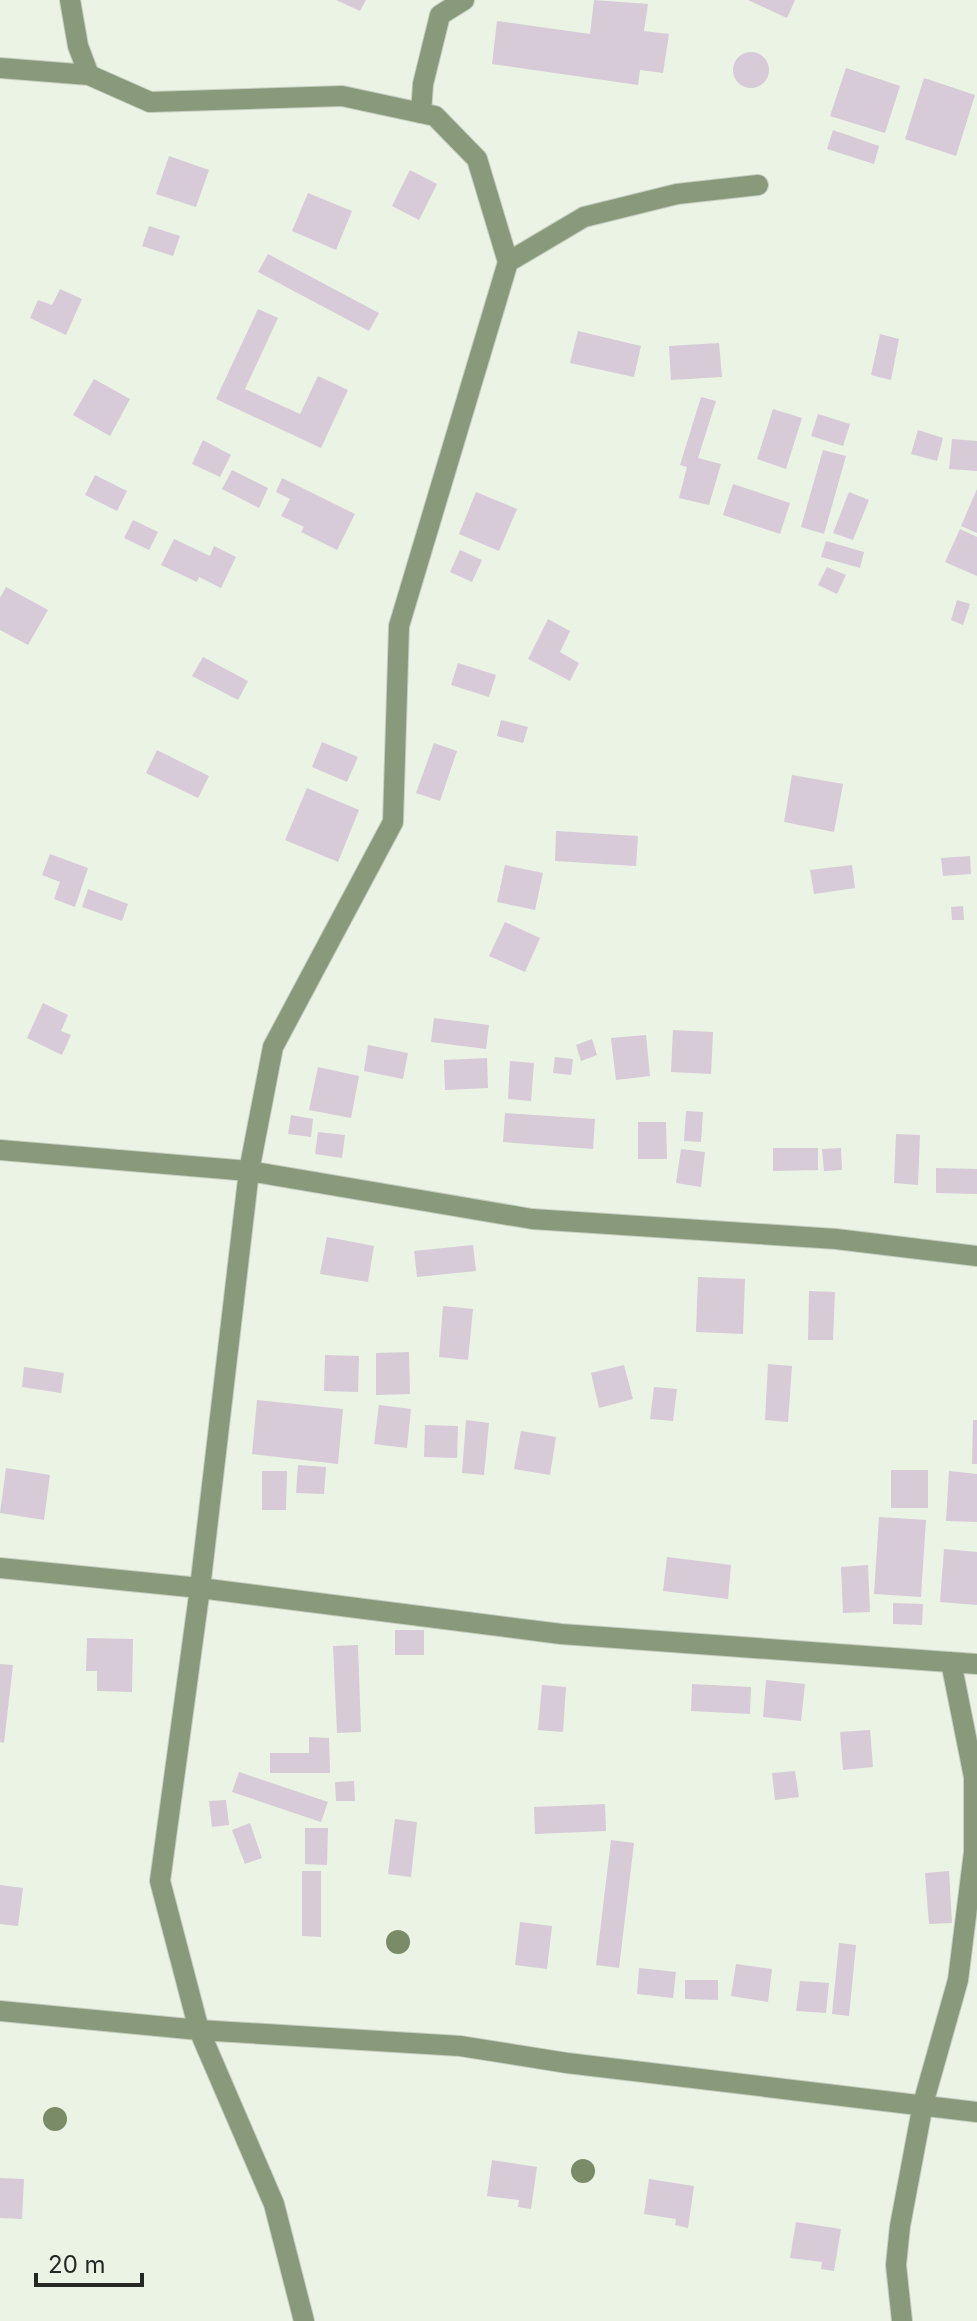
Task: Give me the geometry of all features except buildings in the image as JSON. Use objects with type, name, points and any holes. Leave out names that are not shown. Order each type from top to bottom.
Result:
[{"type":"street","points":[[70,0],[78,46],[89,75]]},
{"type":"street","points":[[421,113],[423,84],[440,15],[464,0]]},
{"type":"street","points":[[0,68],[89,75],[150,102],[342,96],[435,116],[477,159],[508,262],[399,626],[393,822],[273,1047],[249,1171],[200,1588],[160,1881],[199,2030],[274,2204],[304,2321]]},
{"type":"street","points":[[508,262],[584,217],[677,194],[758,185]]},
{"type":"street","points":[[0,1150],[249,1171],[532,1219],[836,1239],[977,1256]]},
{"type":"street","points":[[0,1568],[200,1588],[561,1634],[977,1664]]},
{"type":"street","points":[[902,2321],[896,2265],[900,2226],[923,2104],[958,1980],[974,1852],[974,1777],[951,1662]]},
{"type":"street","points":[[0,2011],[199,2030],[460,2046],[567,2063],[977,2112]]}]
